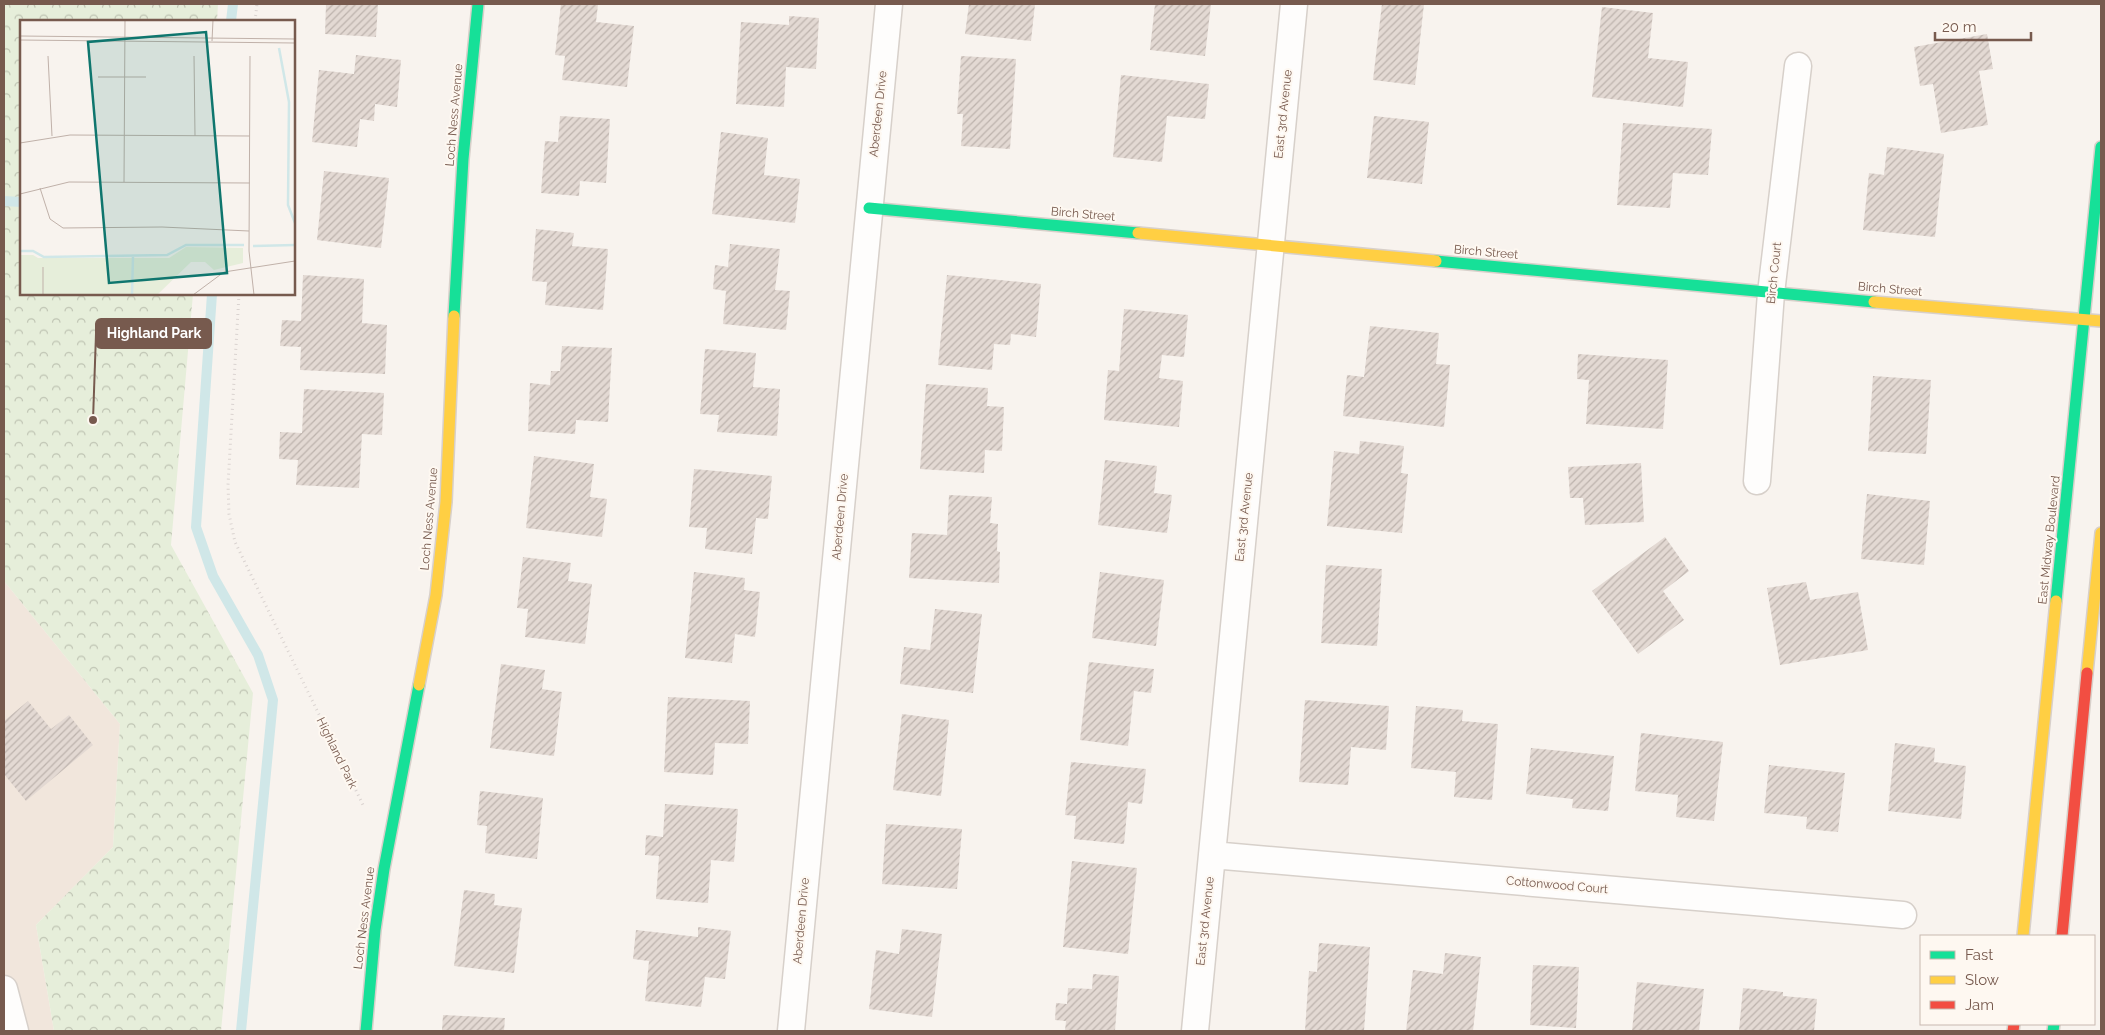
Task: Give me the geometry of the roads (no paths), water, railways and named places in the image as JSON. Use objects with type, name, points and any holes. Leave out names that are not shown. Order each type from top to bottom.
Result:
[{"type":"street","name":"Loch Ness Avenue","points":[[366,1031],[375,930],[384,869],[436,595],[446,502],[456,264],[463,159],[478,4]]},
{"type":"street","name":"Aberdeen Drive","points":[[791,1031],[889,4]]},
{"type":"street","name":"East 3rd Avenue","points":[[1195,1031],[1294,4]]},
{"type":"street","name":"Birch Court","points":[[1757,481],[1771,293],[1798,66]]},
{"type":"street","name":"East Midway Boulevard","points":[[2023,935],[2101,147]]},
{"type":"street","name":"Birch Street","points":[[869,208],[1771,293],[2101,321]]},
{"type":"street","points":[[2062,935],[2101,533]]},
{"type":"street","name":"Cottonwood Court","points":[[1212,855],[1903,915]]},
{"type":"street","points":[[4,989],[15,1031]]},
{"type":"waterway","points":[[231,20],[233,4]]},
{"type":"waterway","points":[[4,201],[20,202]]},
{"type":"waterway","points":[[212,295],[196,527],[213,576],[258,655],[273,700],[241,1031]]},
{"type":"place","name":"Highland Park","points":[[93,420]]}]
